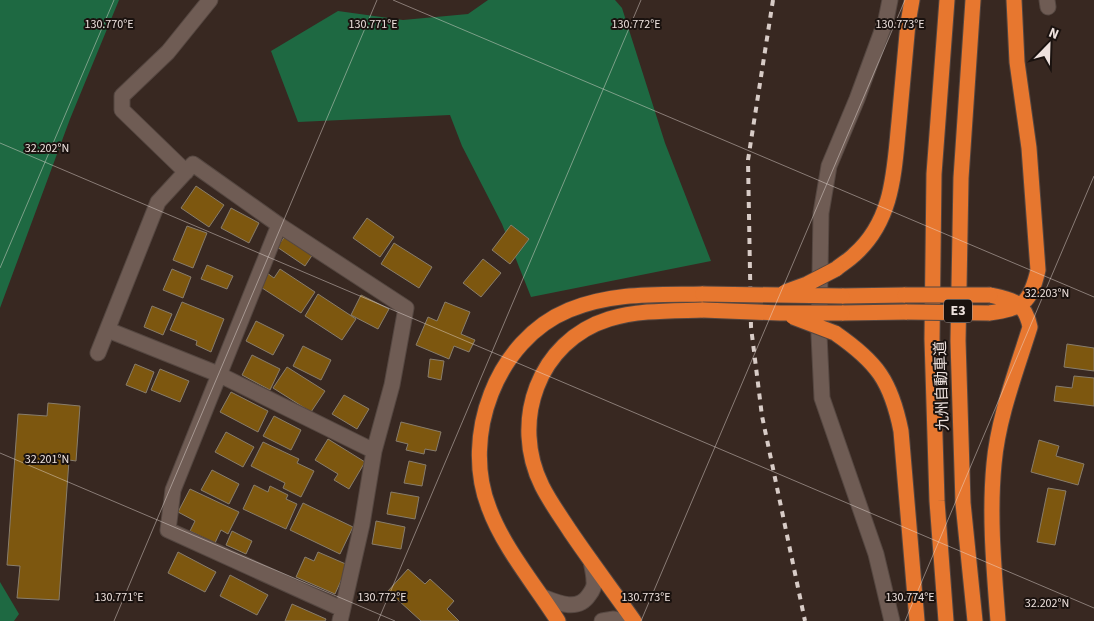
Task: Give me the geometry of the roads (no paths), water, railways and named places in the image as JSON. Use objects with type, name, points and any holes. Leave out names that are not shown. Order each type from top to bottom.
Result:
[{"type":"highway","points":[[774,295],[806,284],[836,269],[855,255],[870,238],[882,216],[891,191],[896,167],[908,23],[912,0]]},
{"type":"highway","name":"九州自動車道","points":[[946,621],[937,501],[932,339],[934,174],[947,0]]},
{"type":"highway","name":"九州自動車道","points":[[973,0],[961,178],[958,341],[964,504],[975,621]]},
{"type":"highway","points":[[634,621],[554,506],[542,486],[533,463],[529,418],[534,393],[546,368],[563,346],[584,331],[607,320],[636,313],[703,310],[780,313],[989,312],[1021,306],[1034,289],[1038,270],[1029,148],[1017,62],[1014,0]]},
{"type":"highway","points":[[558,621],[504,540],[489,509],[480,478],[478,450],[489,400],[500,376],[516,351],[550,321],[568,311],[617,296],[704,294],[842,296],[990,295],[1004,298],[1021,306],[1027,314],[1030,327],[1002,417],[994,462],[991,510],[998,621]]},
{"type":"highway","points":[[780,313],[835,333],[871,362],[886,382],[895,405],[901,431],[917,621]]},
{"type":"street","points":[[186,172],[122,110],[122,96],[168,52],[210,0]]},
{"type":"street","points":[[890,0],[886,20],[857,99],[829,166],[821,213],[818,335],[822,398],[876,554],[892,621]]},
{"type":"street","points":[[98,353],[158,202],[193,164],[279,225],[406,308],[392,385],[374,451],[362,524],[341,615],[168,530],[173,490],[279,225]]},
{"type":"street","points":[[108,330],[218,374],[374,451]]},
{"type":"street","points":[[543,597],[568,605],[578,604],[587,598],[595,582],[591,561]]},
{"type":"street","points":[[602,621],[614,619],[623,621]]},
{"type":"railway","points":[[773,0],[748,160],[751,327],[762,416],[805,621]]}]
